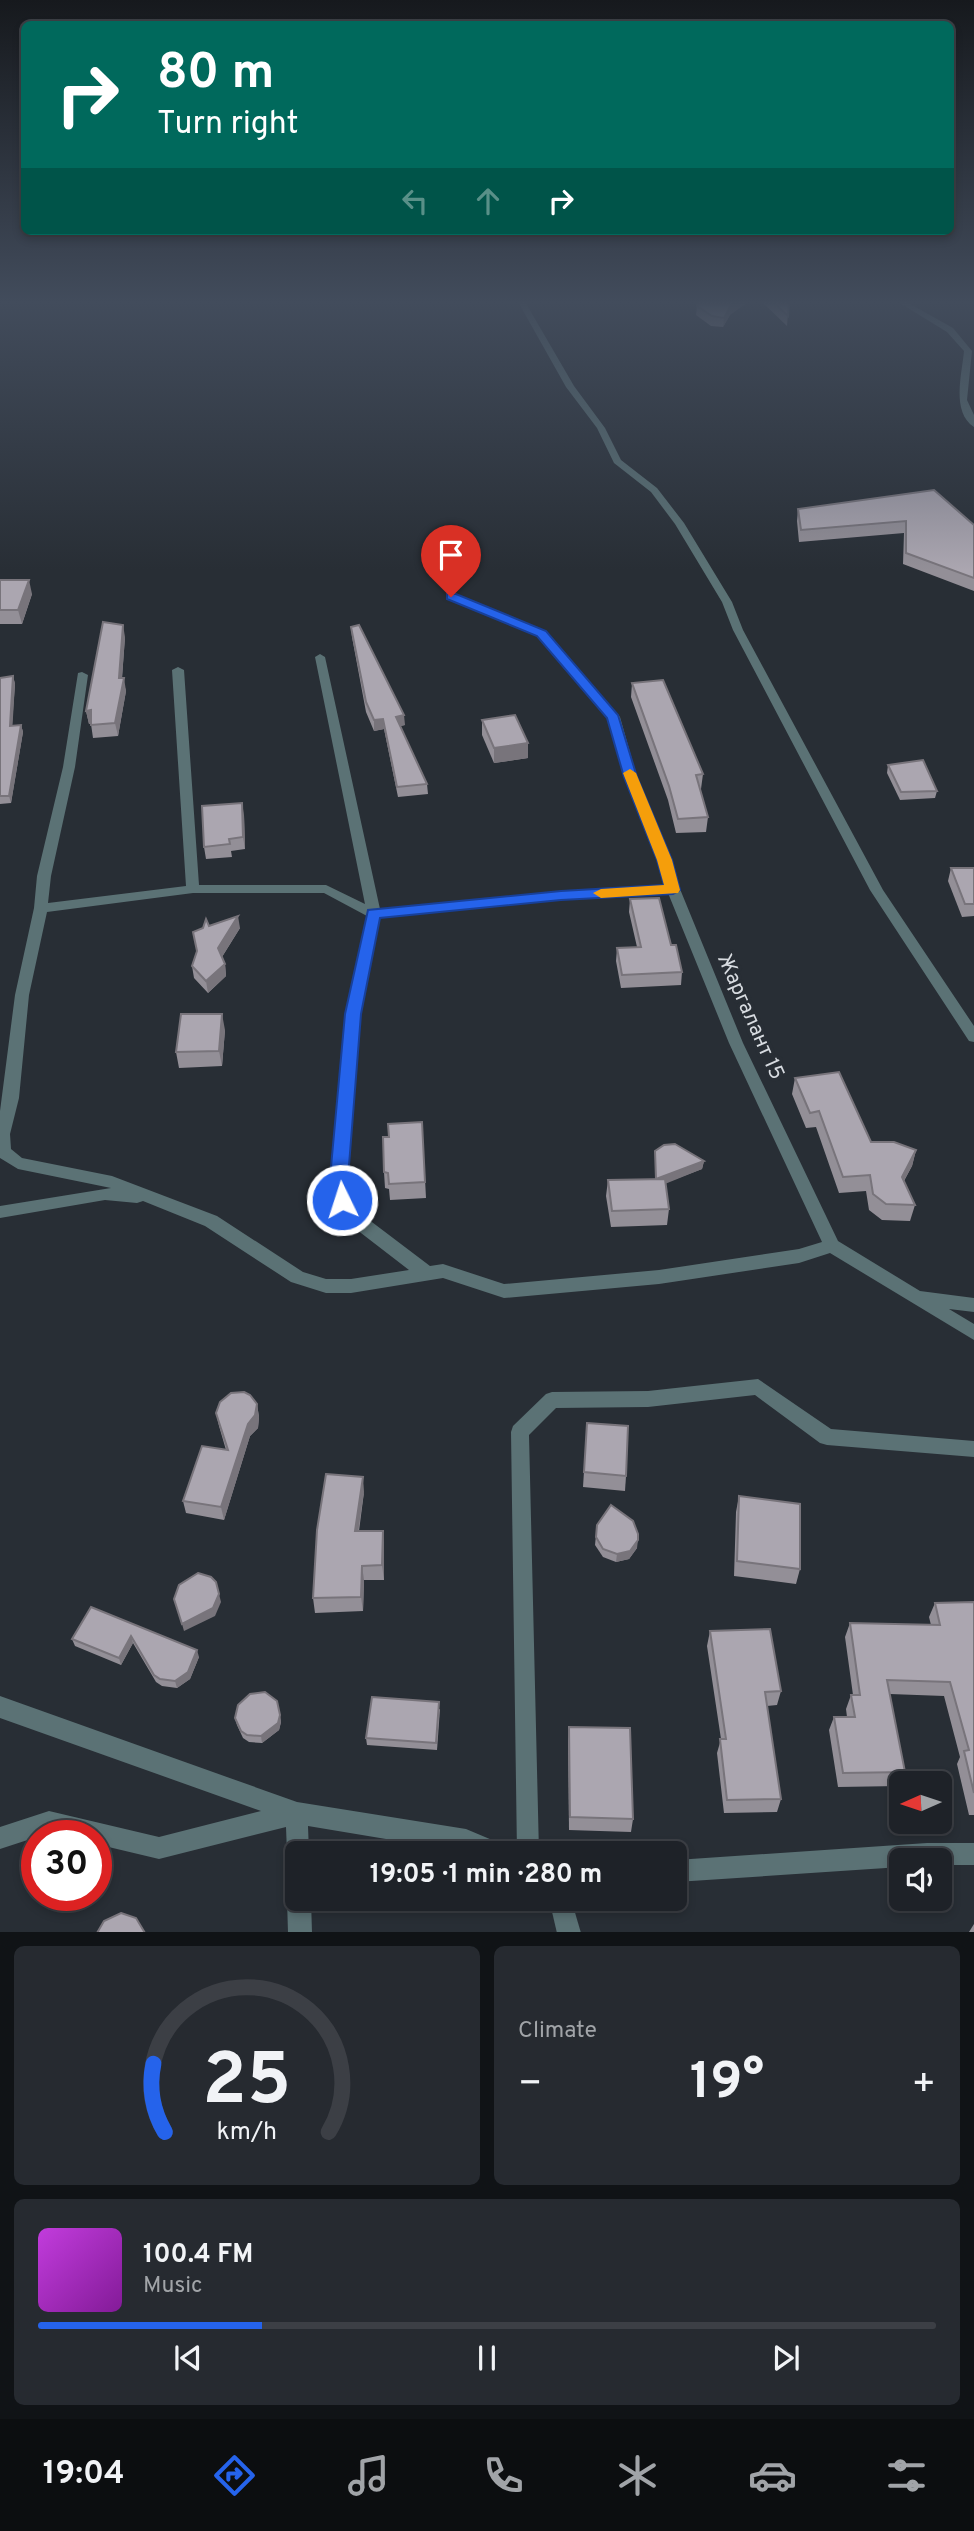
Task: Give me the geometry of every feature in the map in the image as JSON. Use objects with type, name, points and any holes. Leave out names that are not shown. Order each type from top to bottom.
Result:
[{"type":"street","points":[[572,390],[601,428],[617,461],[654,490],[679,523],[727,601],[738,630],[877,890],[974,1037]]},
{"type":"street","points":[[964,390],[963,400],[974,424]]},
{"type":"street","name":"Жаргалант 15","points":[[451,597],[541,633],[614,717],[631,777],[665,860],[673,890],[736,1043],[832,1246]]},
{"type":"street","points":[[320,657],[374,914],[353,1014],[340,1165],[342,1200],[354,1218],[426,1273]]},
{"type":"street","points":[[178,670],[193,889]]},
{"type":"street","points":[[82,675],[69,767],[44,876],[41,908],[23,995],[11,1098],[2,1133],[3,1152],[18,1163],[112,1181],[211,1221],[297,1278],[326,1286],[351,1286],[443,1271],[504,1291],[659,1277],[799,1256],[832,1246],[974,1333]]},
{"type":"street","points":[[41,908],[193,889],[326,889],[374,914],[561,896],[673,890]]},
{"type":"street","points":[[0,1212],[105,1194],[149,1198]]},
{"type":"street","points":[[917,1298],[974,1305]]},
{"type":"street","points":[[528,1841],[520,1432],[552,1400],[648,1399],[758,1387],[827,1437],[974,1449]]},
{"type":"street","points":[[0,1707],[297,1813],[468,1841]]},
{"type":"street","points":[[0,1838],[49,1822],[159,1848],[297,1813]]},
{"type":"street","points":[[297,1813],[298,1841]]},
{"type":"street","points":[[687,1870],[927,1854],[974,1854]]},
{"type":"street","points":[[299,1911],[300,1932]]},
{"type":"street","points":[[563,1911],[569,1932]]},
{"type":"building","points":[[934,490],[974,525],[974,578],[906,553],[906,521],[801,530],[798,509]]},
{"type":"building","points":[[0,580],[29,580],[18,610],[0,610]]},
{"type":"building","points":[[103,622],[123,625],[119,678],[124,678],[115,723],[91,725],[91,710],[86,711]]},
{"type":"building","points":[[359,625],[404,715],[396,717],[427,784],[397,787],[383,719],[374,720],[366,702],[351,627]]},
{"type":"building","points":[[13,676],[10,726],[21,725],[9,796],[0,796],[0,678]]},
{"type":"building","points":[[663,680],[703,774],[696,775],[708,817],[678,819],[632,683]]},
{"type":"building","points":[[515,715],[528,743],[494,748],[482,720]]},
{"type":"building","points":[[923,760],[937,791],[901,792],[888,765]]},
{"type":"building","points":[[242,803],[243,837],[229,839],[230,844],[204,847],[202,806]]},
{"type":"building","points":[[951,868],[974,868],[974,904],[965,904]]},
{"type":"building","points":[[659,898],[671,945],[676,945],[682,972],[622,975],[617,948],[641,947],[630,899]]},
{"type":"building","points":[[238,916],[218,948],[225,964],[206,981],[192,966],[197,951],[193,932],[203,928],[206,919],[209,926]]},
{"type":"building","points":[[181,1014],[222,1014],[219,1051],[176,1052]]},
{"type":"building","points":[[839,1072],[871,1142],[894,1142],[916,1150],[902,1177],[915,1205],[886,1204],[873,1194],[870,1175],[843,1177],[819,1111],[810,1113],[795,1078]]},
{"type":"building","points":[[422,1122],[425,1182],[389,1184],[388,1173],[384,1172],[383,1137],[389,1137],[388,1124]]},
{"type":"building","points":[[675,1144],[704,1161],[656,1179],[655,1151],[664,1145]]},
{"type":"building","points":[[665,1179],[669,1209],[612,1211],[608,1180]]},
{"type":"building","points":[[244,1392],[257,1404],[255,1415],[248,1424],[221,1507],[183,1501],[202,1446],[228,1450],[216,1413],[220,1402],[231,1393]]},
{"type":"building","points":[[587,1423],[628,1426],[626,1476],[584,1472]]},
{"type":"building","points":[[326,1474],[363,1477],[355,1531],[383,1531],[382,1565],[362,1566],[361,1597],[313,1598],[317,1530]]},
{"type":"building","points":[[739,1496],[800,1504],[800,1569],[737,1561]]},
{"type":"building","points":[[611,1505],[633,1521],[638,1540],[630,1551],[617,1554],[603,1549],[596,1537],[597,1525]]},
{"type":"building","points":[[198,1573],[211,1577],[216,1582],[219,1594],[213,1608],[182,1624],[174,1599],[179,1585]]},
{"type":"building","points":[[974,1602],[974,1793],[964,1751],[969,1750],[950,1682],[887,1680],[905,1771],[843,1773],[834,1717],[855,1717],[851,1695],[860,1695],[850,1623],[940,1625],[935,1603]]},
{"type":"building","points":[[91,1607],[197,1650],[188,1672],[175,1681],[160,1679],[154,1675],[131,1636],[119,1658],[72,1639]]},
{"type":"building","points":[[770,1629],[781,1691],[765,1692],[781,1799],[727,1800],[720,1739],[726,1739],[710,1631]]},
{"type":"building","points":[[265,1692],[277,1701],[280,1715],[278,1723],[261,1736],[247,1735],[241,1731],[235,1718],[238,1705],[250,1694]]},
{"type":"building","points":[[372,1697],[439,1702],[436,1743],[366,1738]]},
{"type":"building","points":[[569,1727],[630,1728],[633,1819],[570,1817]]},
{"type":"building","points":[[121,1913],[136,1918],[144,1932],[98,1932],[104,1921]]},
{"type":"slow traffic","points":[[601,893],[673,890],[665,860],[630,773]]},
{"type":"route","points":[[342,1200],[339,1178],[353,1014],[374,914],[561,896],[673,890],[665,860],[631,777],[614,717],[541,633],[451,597]]}]
